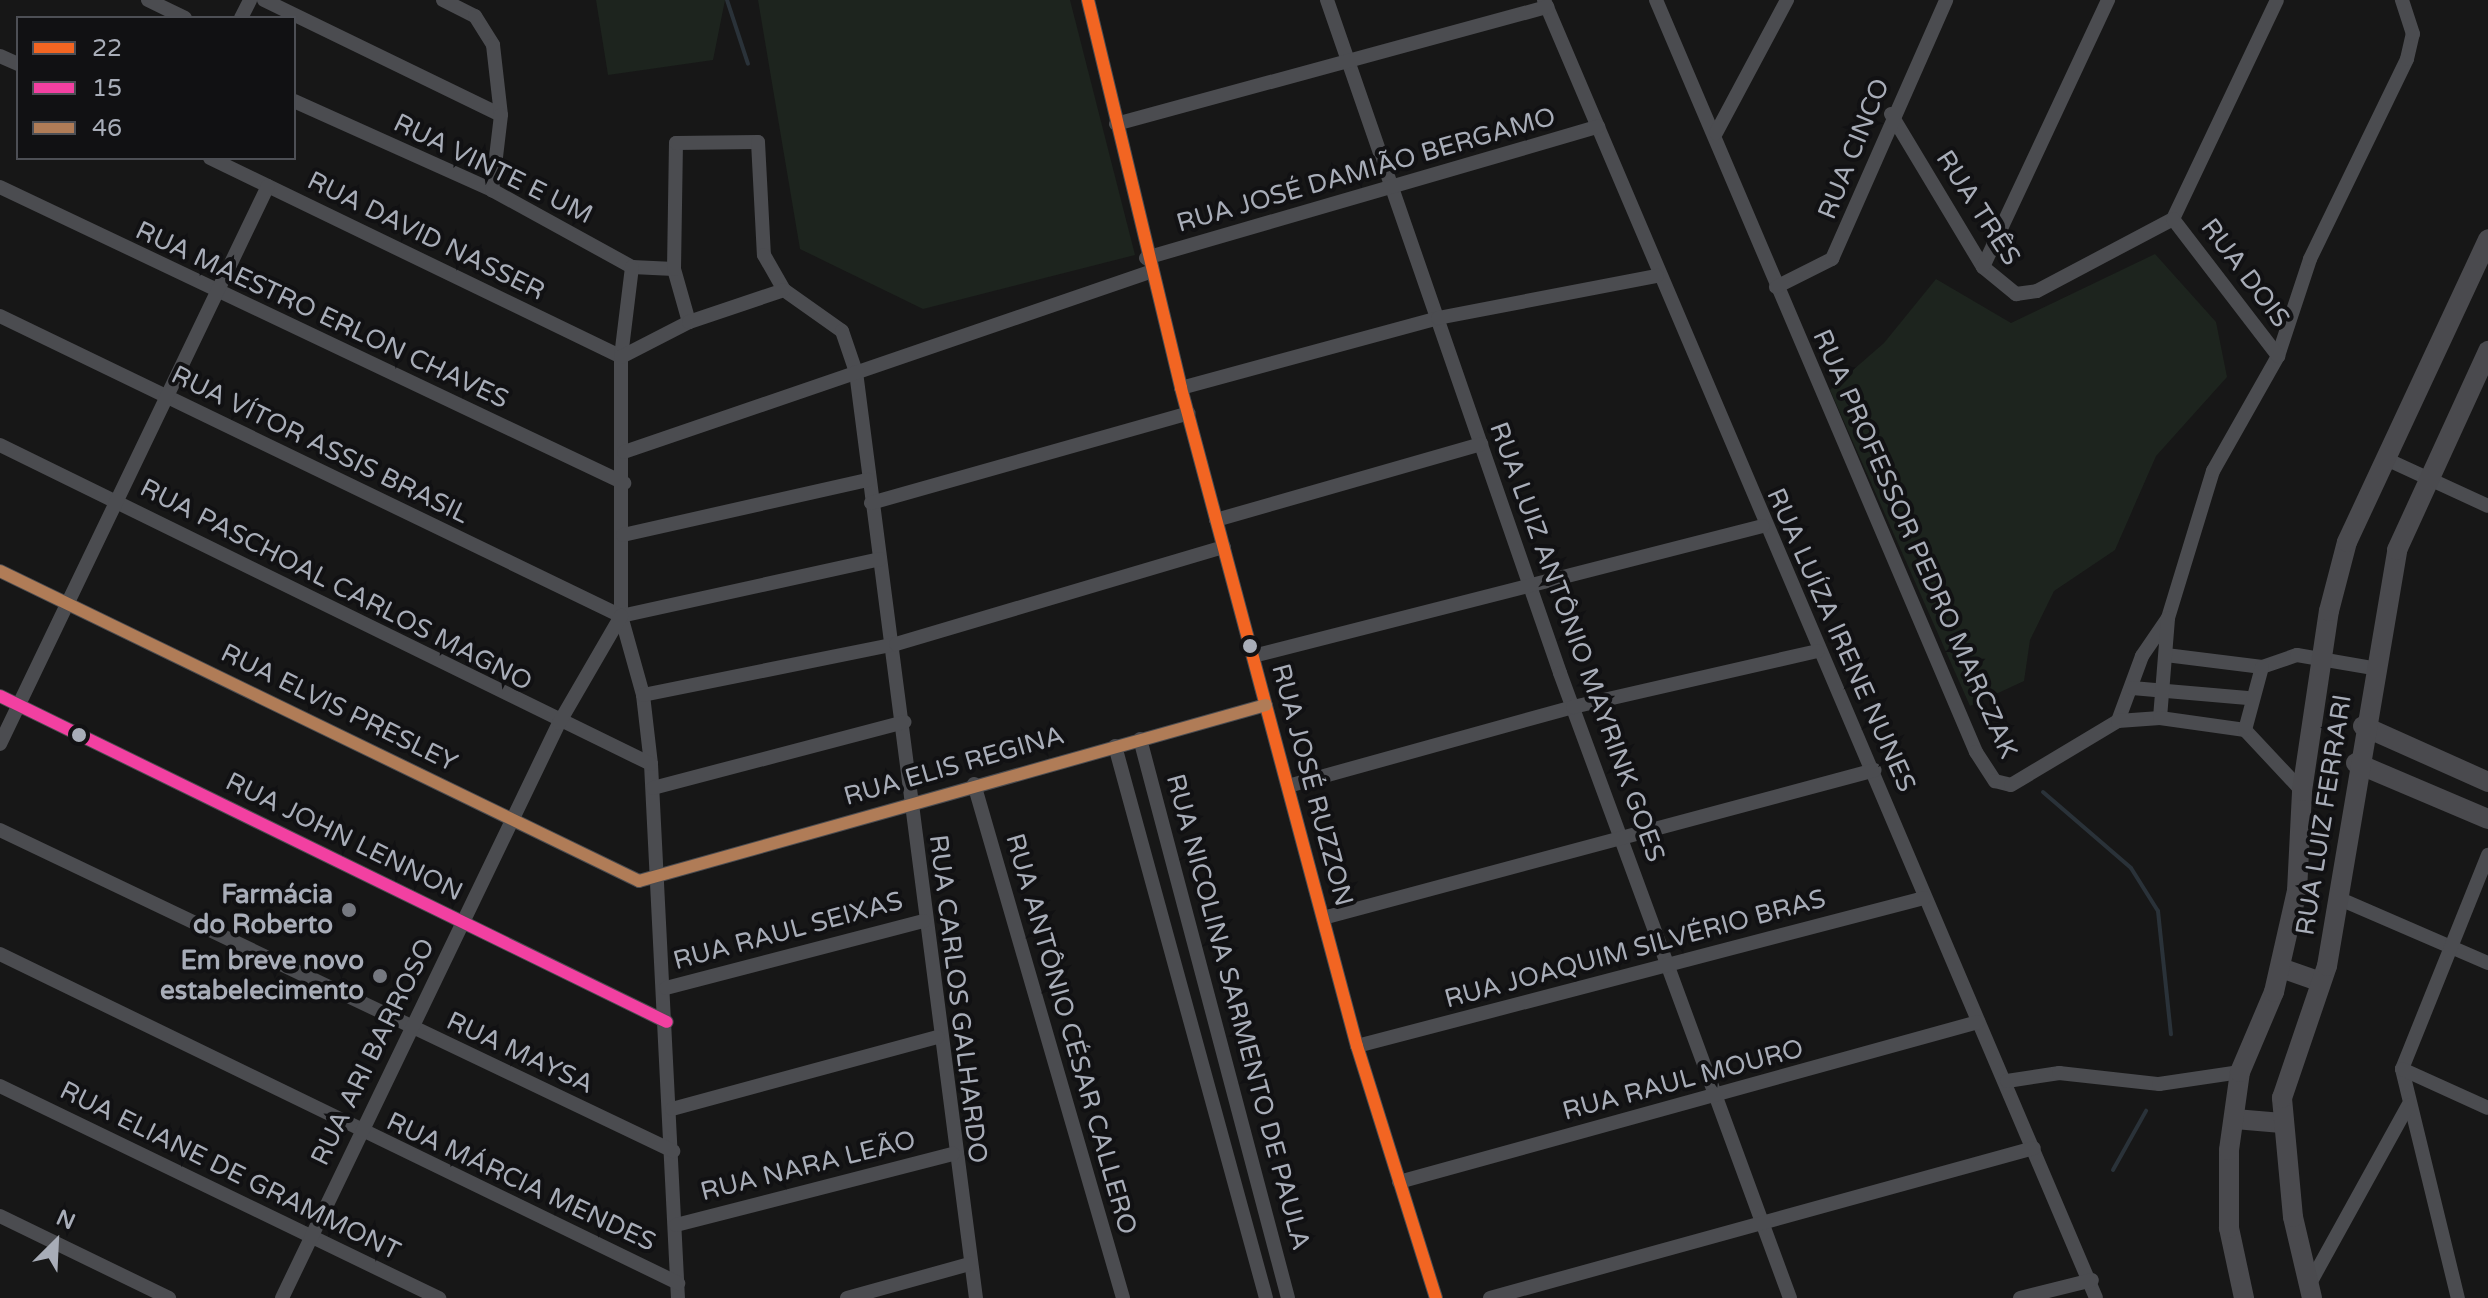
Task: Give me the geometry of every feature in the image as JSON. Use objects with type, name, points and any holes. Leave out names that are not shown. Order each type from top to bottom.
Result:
[{"type":"street","points":[[148,0],[181,16]]},
{"type":"street","points":[[264,0],[501,115]]},
{"type":"street","points":[[443,0],[475,16],[493,45],[501,115],[492,190]]},
{"type":"street","name":"RUA JOSÉ RUZZON","points":[[1088,0],[1148,265],[1357,1046],[1436,1298]]},
{"type":"street","name":"RUA LUIZ ANTÔNIO MAYRINK GOES","points":[[1327,0],[1573,707],[1790,1298]]},
{"type":"street","name":"RUA PROFESSOR PEDRO MARCZAK","points":[[1656,0],[1716,133],[1776,287],[1986,773],[2011,785],[2118,721]]},
{"type":"street","points":[[1716,133],[1787,0]]},
{"type":"street","name":"RUA CINCO","points":[[1776,287],[1832,259],[1891,114],[1946,0]]},
{"type":"street","points":[[1983,267],[2108,0]]},
{"type":"street","points":[[2173,219],[2277,0]]},
{"type":"street","points":[[2160,718],[2168,618],[2213,471],[2278,356],[2310,259],[2407,59],[2413,34],[2402,0]]},
{"type":"street","points":[[1116,124],[1347,56],[1546,4]]},
{"type":"street","name":"RUA LUÍZA IRENE NUNES","points":[[1546,4],[1763,526],[1875,770],[1924,898],[2007,1081],[2092,1280],[2096,1298]]},
{"type":"street","name":"RUA VINTE E UM","points":[[296,102],[492,190],[632,267],[674,269]]},
{"type":"street","name":"RUA TRÊS","points":[[1891,114],[1983,267],[2016,294],[2037,291],[2173,219]]},
{"type":"street","name":"RUA JOSÉ DAMIÃO BERGAMO","points":[[624,452],[856,372],[1148,265],[1598,127]]},
{"type":"street","points":[[621,357],[689,322],[784,290],[764,255],[758,142],[676,143],[674,269],[689,322]]},
{"type":"street","name":"RUA DAVID NASSER","points":[[214,160],[621,357]]},
{"type":"street","points":[[0,744],[268,186]]},
{"type":"street","name":"RUA MAESTRO ERLON CHAVES","points":[[0,187],[216,294],[624,483]]},
{"type":"street","name":"RUA DOIS","points":[[2173,219],[2278,356]]},
{"type":"street","points":[[2244,1298],[2226,1187],[2240,1072],[2281,968],[2297,891],[2302,791],[2322,660],[2347,542],[2488,239]]},
{"type":"street","points":[[632,267],[621,357],[624,452],[621,616],[643,695],[651,764],[666,988],[678,1290]]},
{"type":"street","points":[[1181,388],[1438,318],[1657,276]]},
{"type":"street","name":"RUA CARLOS GALHARDO","points":[[784,290],[842,331],[856,372],[871,503],[896,644],[910,802],[937,1037],[976,1298]]},
{"type":"street","name":"RUA VÍTOR ASSIS BRASIL","points":[[0,316],[166,399],[621,616]]},
{"type":"street","name":"RUA LUIZ FERRARI","points":[[2311,1292],[2282,1123],[2282,1098],[2321,982],[2340,899],[2356,763],[2397,550],[2488,351]]},
{"type":"street","points":[[871,503],[1188,413]]},
{"type":"street","points":[[1216,520],[1481,444]]},
{"type":"street","name":"RUA PASCHOAL CARLOS MAGNO","points":[[0,445],[559,723],[651,764]]},
{"type":"street","points":[[2386,459],[2488,506]]},
{"type":"street","points":[[623,535],[868,480]]},
{"type":"street","points":[[1253,656],[1763,526]]},
{"type":"street","points":[[643,695],[896,644],[1224,547]]},
{"type":"street","points":[[621,616],[880,559]]},
{"type":"street","name":"RUA ELVIS PRESLEY","points":[[0,571],[512,818],[627,878],[658,880]]},
{"type":"street","name":"RUA ARI BARROSO","points":[[282,1298],[559,723],[621,616]]},
{"type":"street","points":[[2168,618],[2142,656],[2118,721],[2160,718],[2245,730],[2302,791]]},
{"type":"street","points":[[1288,786],[1573,707],[1818,651]]},
{"type":"street","points":[[2166,655],[2262,667],[2297,655],[2372,668]]},
{"type":"street","points":[[2245,730],[2248,698],[2262,667]]},
{"type":"street","points":[[2132,688],[2248,698]]},
{"type":"street","name":"RUA JOHN LENNON","points":[[0,696],[667,1022]]},
{"type":"street","name":"RUA ELIS REGINA","points":[[658,880],[910,802],[1266,705]]},
{"type":"street","points":[[653,788],[904,722]]},
{"type":"street","points":[[2363,726],[2488,782]]},
{"type":"street","name":"RUA NICOLINA SARMENTO DE PAULA","points":[[1140,739],[1288,1298]]},
{"type":"street","name":"RUA NICOLINA SARMENTO DE PAULA","points":[[1115,746],[1266,1298]]},
{"type":"street","points":[[2356,763],[2488,819]]},
{"type":"street","points":[[1323,918],[1875,770]]},
{"type":"street","name":"RUA ANTÔNIO CÉSAR CALLERO","points":[[974,784],[1123,1298]]},
{"type":"street","name":"RUA MAYSA","points":[[0,830],[673,1151]]},
{"type":"street","points":[[2458,1298],[2408,1106],[2402,1069],[2488,855]]},
{"type":"street","name":"RUA JOAQUIM SILVÉRIO BRAS","points":[[1357,1046],[1924,898]]},
{"type":"street","points":[[2340,899],[2488,963]]},
{"type":"street","name":"RUA RAUL SEIXAS","points":[[666,988],[923,921]]},
{"type":"street","name":"RUA MÁRCIA MENDES","points":[[0,954],[678,1290]]},
{"type":"street","points":[[2281,968],[2321,982]]},
{"type":"street","name":"RUA RAUL MOURO","points":[[1399,1182],[1716,1097],[1978,1022]]},
{"type":"street","points":[[672,1109],[937,1037]]},
{"type":"street","points":[[2402,1069],[2488,1108]]},
{"type":"street","points":[[2007,1081],[2059,1073],[2159,1084],[2240,1072]]},
{"type":"street","name":"RUA ELIANE DE GRAMMONT","points":[[0,1086],[439,1298]]},
{"type":"street","points":[[2311,1292],[2408,1106]]},
{"type":"street","points":[[2235,1119],[2282,1123]]},
{"type":"street","points":[[1490,1298],[1528,1293],[1762,1222],[2034,1148]]},
{"type":"street","name":"RUA NARA LEÃO","points":[[676,1225],[953,1154]]},
{"type":"street","points":[[0,1216],[169,1298]]},
{"type":"street","points":[[847,1298],[970,1264]]},
{"type":"street","points":[[2020,1298],[2092,1280]]},
{"type":"shaded area","points":[[596,0],[725,0],[713,60],[608,75]]},
{"type":"shaded area","points":[[758,0],[1070,0],[1135,255],[923,309],[800,249]]},
{"type":"shaded area","points":[[2155,254],[2216,322],[2227,377],[2156,456],[2115,550],[2054,591],[2030,640],[2024,681],[1970,706],[1830,390],[1884,343],[1936,279],[2011,323]]},
{"type":"waterway","points":[[727,0],[748,64]]},
{"type":"waterway","points":[[2043,792],[2131,868],[2158,911],[2171,1034]]},
{"type":"waterway","points":[[2113,1170],[2146,1111]]},
{"type":"transit line","name":"22","points":[[1088,0],[1181,388],[1357,1046],[1436,1298]]},
{"type":"transit line","name":"46","points":[[0,571],[639,881],[1266,705]]},
{"type":"transit line","name":"15","points":[[0,696],[667,1022]]},
{"type":"place","name":"Farmácia do Roberto","points":[[349,910]]},
{"type":"place","name":"Em breve novo estabelecimento","points":[[380,976]]}]
